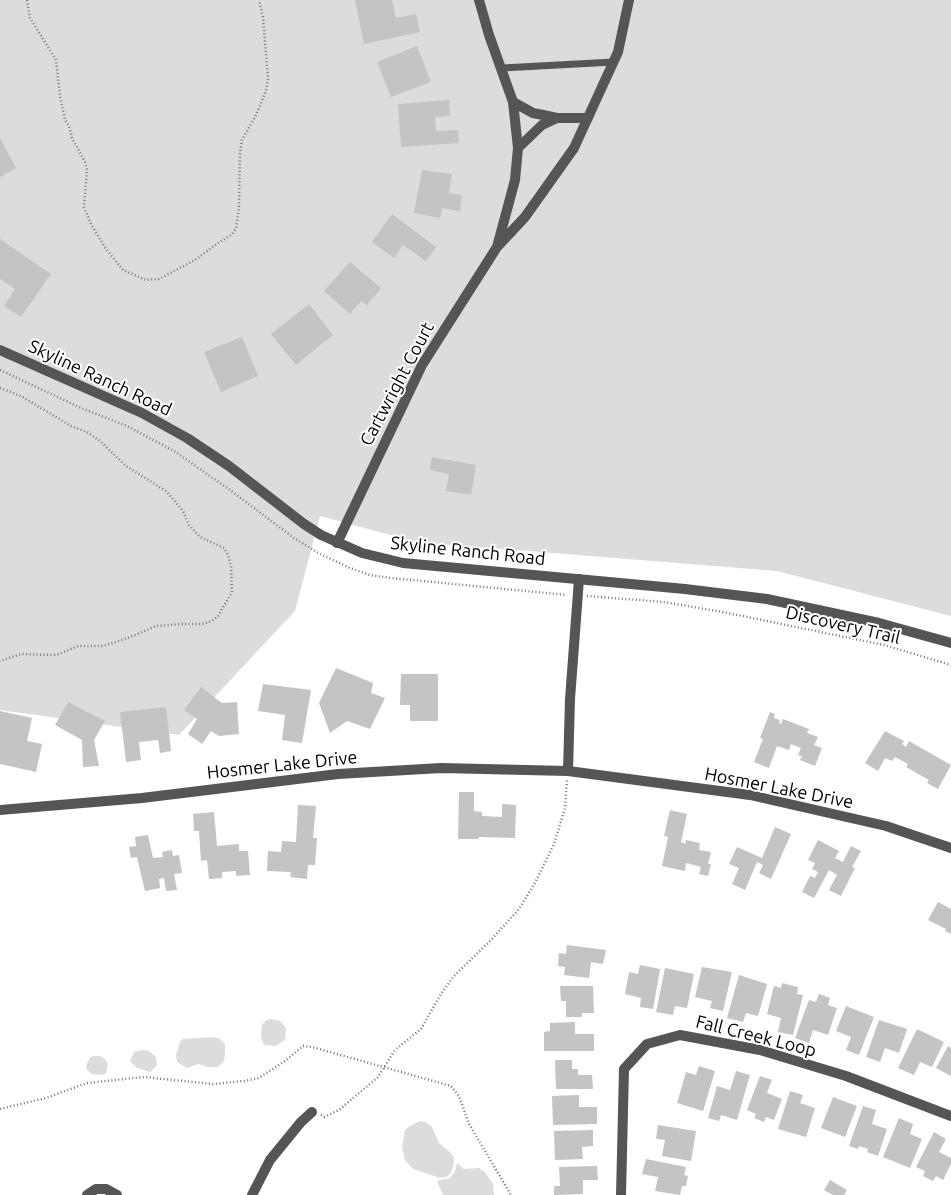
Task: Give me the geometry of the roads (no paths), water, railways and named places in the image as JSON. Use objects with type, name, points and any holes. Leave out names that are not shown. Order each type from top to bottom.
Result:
[{"type":"street","name":"Cartwright Court","points":[[479,0],[489,35],[514,102],[518,148],[515,180],[497,247]]},
{"type":"street","name":"Cartwright Court","points":[[337,543],[422,365],[497,247],[525,217],[574,148],[614,62],[629,0]]},
{"type":"street","points":[[514,102],[533,113],[557,118],[588,118]]},
{"type":"street","points":[[518,148],[542,125],[557,118]]},
{"type":"street","name":"Skyline Ranch Road","points":[[0,350],[142,414],[187,438],[229,466],[304,524],[337,543],[362,553],[403,563],[463,570],[579,578],[767,600],[879,623],[951,643]]},
{"type":"street","points":[[568,771],[570,699],[579,578]]},
{"type":"street","name":"Hosmer Lake Drive","points":[[0,810],[142,798],[338,774],[441,768],[568,771],[750,795],[886,826],[951,848]]},
{"type":"street","name":"Fall Creek Loop","points":[[620,1195],[624,1069],[647,1044],[680,1035],[760,1050],[846,1076],[951,1116]]},
{"type":"street","points":[[252,1195],[270,1160],[312,1112]]},
{"type":"street","points":[[87,1195],[96,1189],[106,1189],[117,1195]]},
{"type":"lane","points":[[502,68],[614,62]]}]
